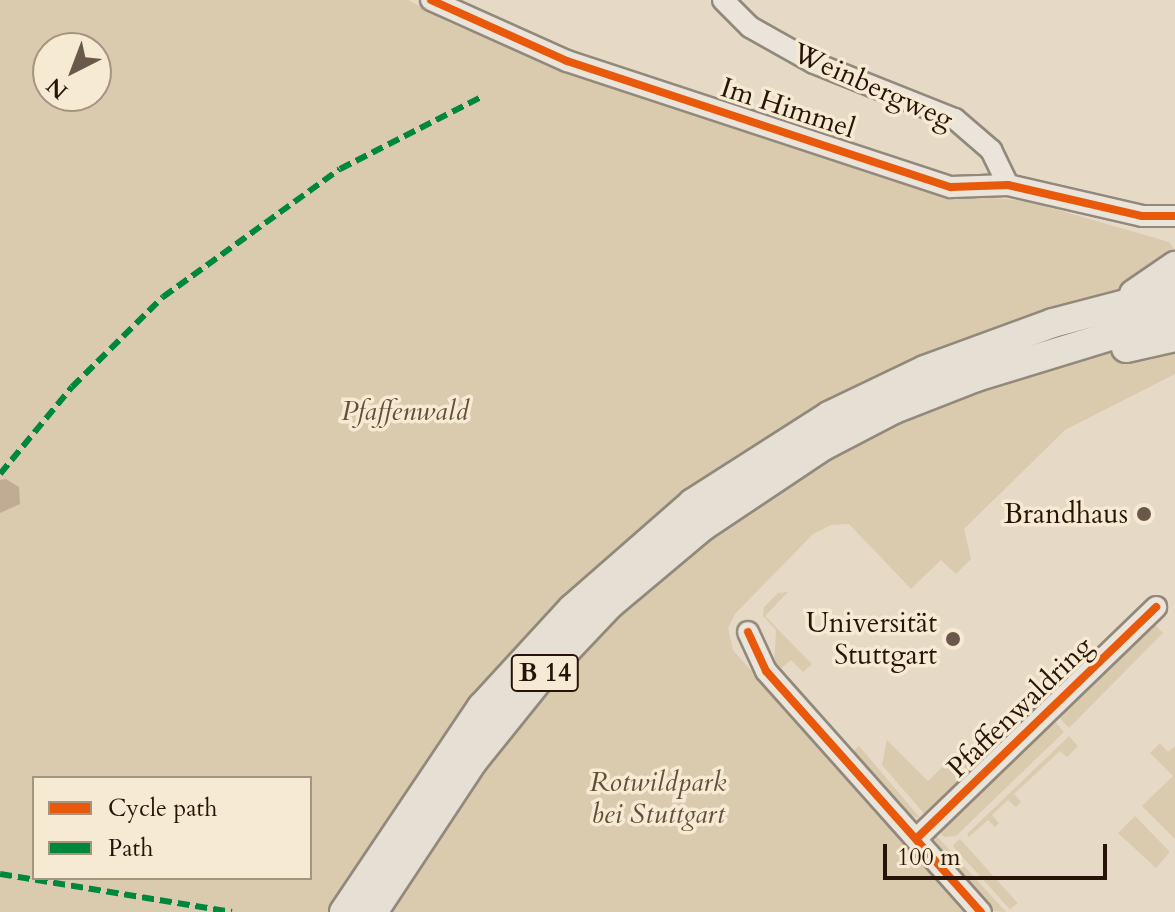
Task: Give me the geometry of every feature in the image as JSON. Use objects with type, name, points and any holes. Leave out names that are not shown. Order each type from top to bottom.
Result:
[{"type":"highway","name":"B 14","points":[[1120,304],[1175,266]]},
{"type":"highway","name":"B 14","points":[[344,912],[482,707],[572,609],[693,503],[783,443],[877,391],[976,350],[1120,304],[1175,291]]},
{"type":"highway","name":"B 14","points":[[373,912],[473,761],[539,679],[610,604],[703,526],[823,446],[894,409],[976,377],[1175,316]]},
{"type":"highway","name":"B 14","points":[[1062,352],[1072,360],[1175,337]]},
{"type":"street","name":"Im Himmel","points":[[431,0],[567,61],[951,187],[1008,185],[1142,216],[1175,216]]},
{"type":"street","name":"Weinbergweg","points":[[723,0],[750,27],[814,63],[955,119],[991,150],[1008,185]]},
{"type":"street","name":"Pfaffenwaldring","points":[[916,839],[1156,607]]},
{"type":"street","points":[[748,632],[766,671],[981,912]]},
{"type":"green space","name":"Pfaffenwald","points":[[0,0],[408,0],[452,24],[589,75],[953,195],[1027,201],[1169,242],[1175,250],[1175,374],[1065,430],[964,529],[971,559],[956,574],[941,560],[911,589],[849,524],[831,525],[813,534],[735,614],[728,628],[733,650],[969,912],[0,912]]},
{"type":"green space","points":[[788,592],[765,616],[812,664],[803,672],[791,660],[778,671],[774,665],[776,630],[763,616],[764,607],[778,593]]},
{"type":"green space","points":[[1153,623],[1163,633],[1069,728],[1057,715]]},
{"type":"green space","points":[[1053,719],[1064,732],[956,836],[944,837],[937,829]]},
{"type":"green space","points":[[1069,736],[1078,746],[1067,757],[1060,751],[1014,794],[1021,802],[1016,807],[1008,800],[992,815],[999,823],[995,827],[988,820],[969,837],[967,834]]},
{"type":"green space","points":[[887,740],[928,781],[956,754],[972,771],[927,817],[882,765]]},
{"type":"green space","points":[[1160,743],[1168,752],[1175,746],[1175,839],[1142,806],[1173,776],[1150,753]]},
{"type":"green space","points":[[859,746],[921,819],[906,814],[852,752]]},
{"type":"green space","points":[[1135,816],[1170,852],[1156,868],[1118,833]]},
{"type":"green space","points":[[933,832],[1006,912],[993,911],[935,847]]},
{"type":"green space","points":[[960,839],[1018,903],[1010,910],[953,846]]},
{"type":"shaded area","points":[[6,479],[19,487],[20,504],[0,513],[0,480]]},
{"type":"marked path","points":[[0,474],[72,387],[163,297],[340,169],[483,96]]},
{"type":"marked path","points":[[0,874],[32,879]]},
{"type":"marked path","points":[[37,880],[232,912]]},
{"type":"cycle path","points":[[431,0],[567,61],[951,187],[1008,185],[1142,216],[1175,216]]},
{"type":"cycle path","points":[[916,839],[1156,607]]},
{"type":"cycle path","points":[[748,632],[766,671],[981,912]]},
{"type":"place","name":"Brandhaus","points":[[1144,514]]},
{"type":"place","name":"Universität Stuttgart","points":[[953,639]]},
{"type":"park label","name":"Rotwildpark bei Stuttgart","points":[[658,798]]}]
